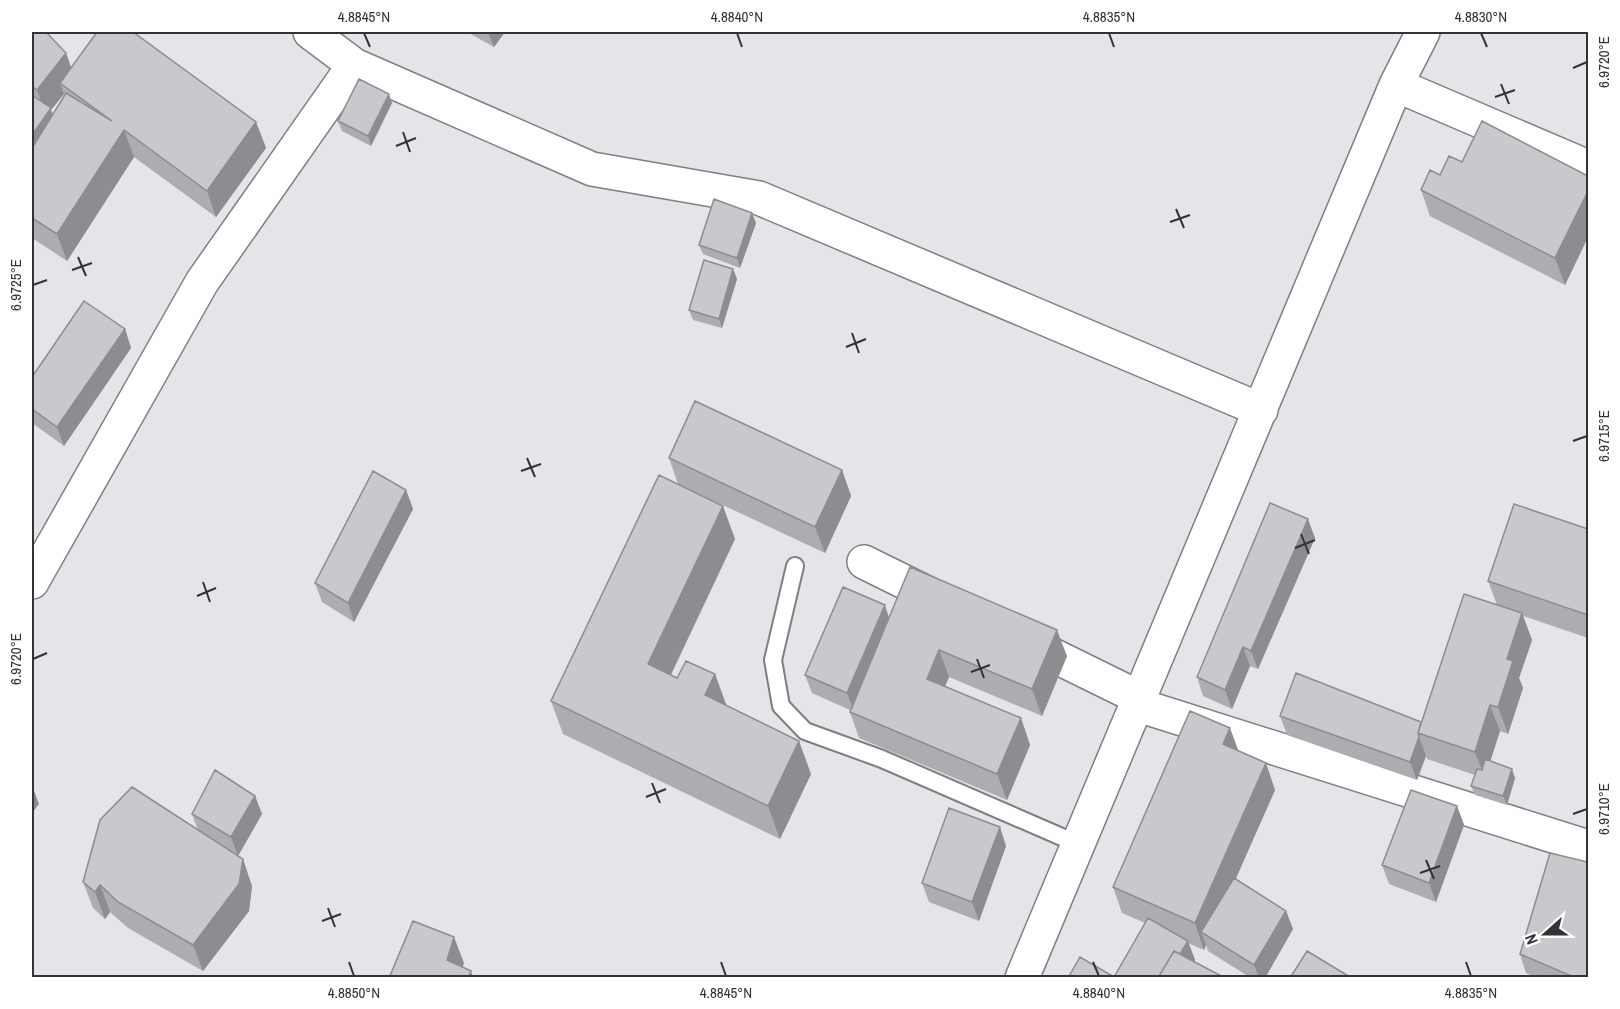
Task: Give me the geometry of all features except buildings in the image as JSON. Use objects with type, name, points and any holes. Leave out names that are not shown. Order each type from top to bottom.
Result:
[{"type":"street","points":[[310,32],[354,65],[592,169],[759,198],[1261,410]]},
{"type":"street","points":[[1022,978],[1396,85],[1423,32]]},
{"type":"street","points":[[32,582],[202,282],[354,65]]},
{"type":"street","points":[[1396,85],[1588,167]]},
{"type":"street","points":[[864,562],[970,615]]},
{"type":"street","points":[[1002,630],[1139,702],[1588,847]]},
{"type":"lane","points":[[795,566],[773,660],[781,706],[805,732],[882,759],[1078,844]]}]
